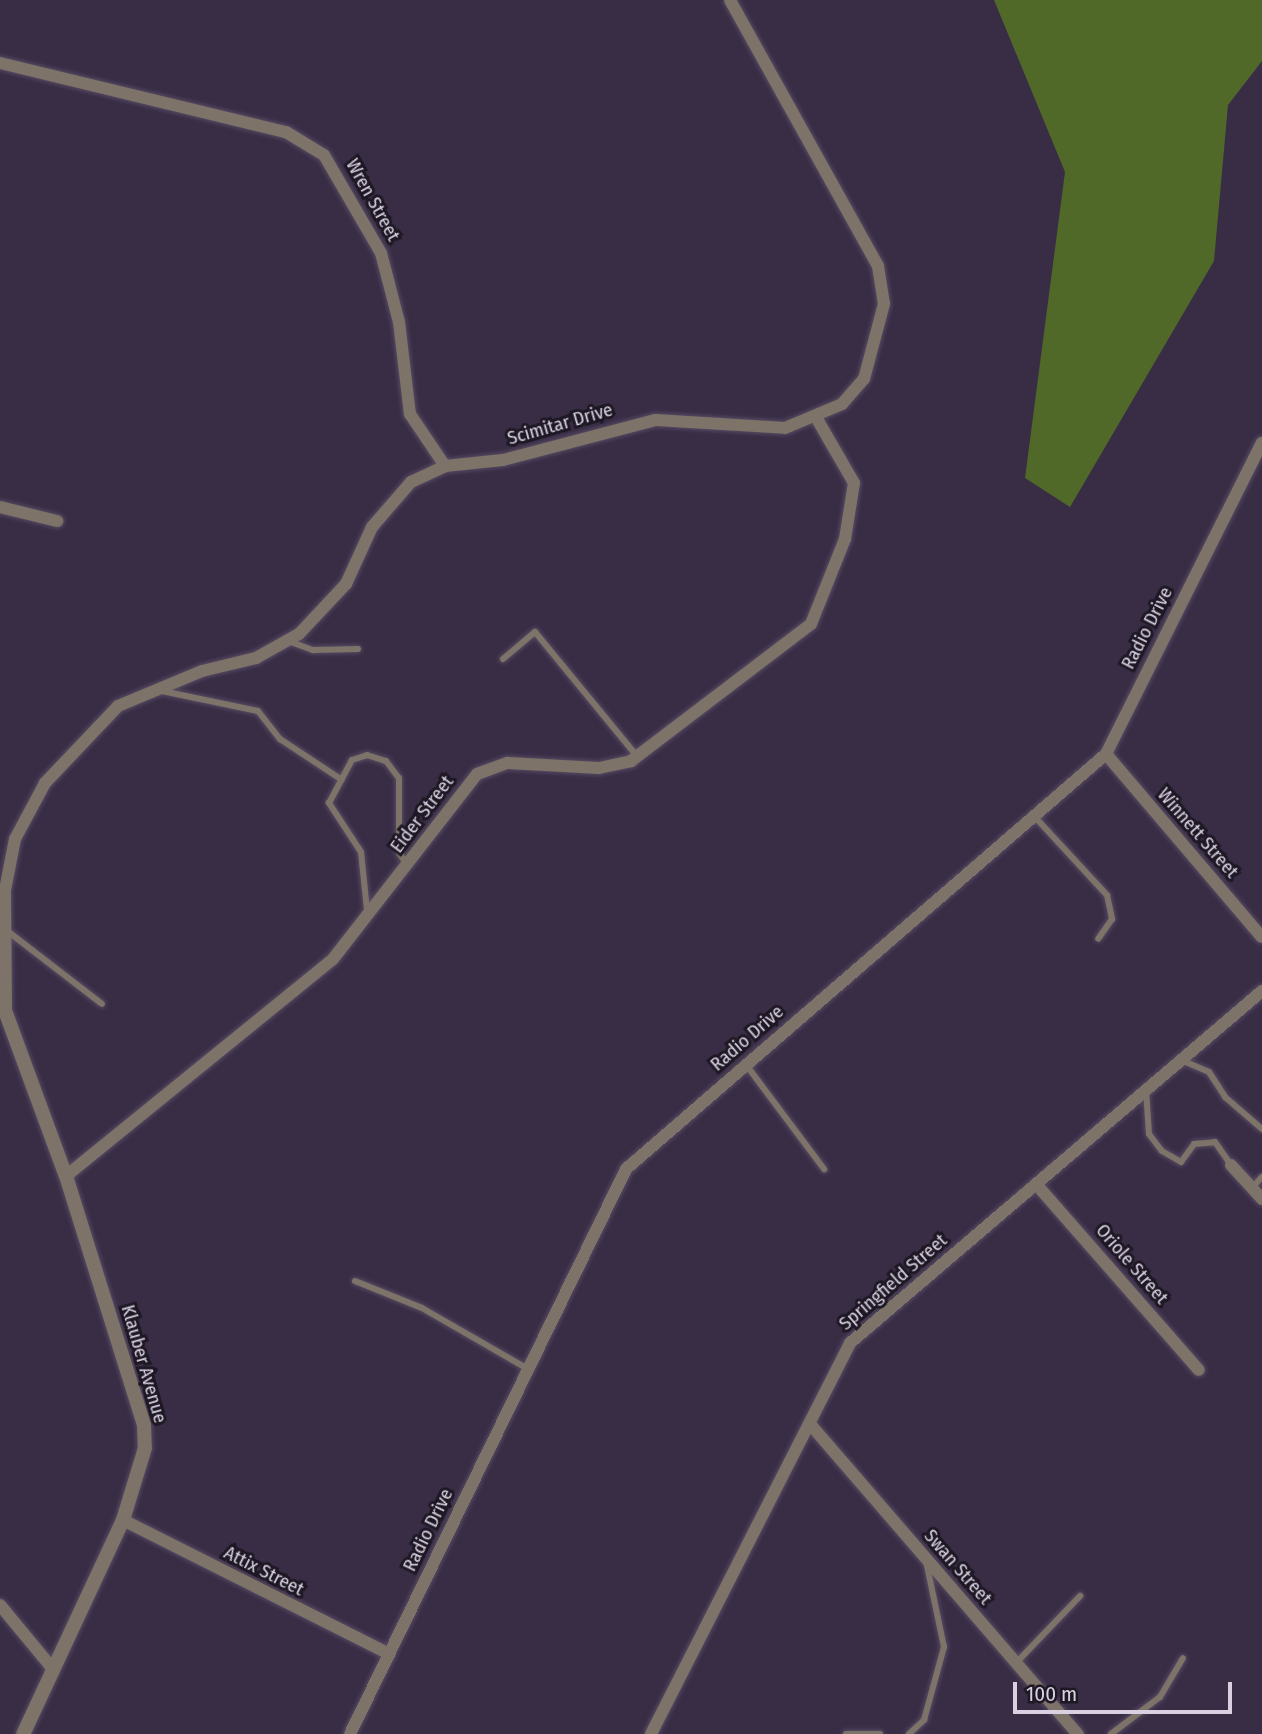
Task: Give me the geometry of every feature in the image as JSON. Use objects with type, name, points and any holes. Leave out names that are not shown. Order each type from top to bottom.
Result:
[{"type":"street","name":"Scimitar Drive","points":[[12,1027],[2,992],[2,927],[15,839],[45,783],[118,706],[153,689],[256,657],[286,641],[346,584],[387,504],[411,482],[445,466],[503,460],[656,420],[735,428],[785,428],[817,419],[842,404],[863,379],[884,304],[878,265],[730,0]]},
{"type":"street","name":"Wren Street","points":[[0,63],[286,132],[324,155],[381,253],[399,322],[410,414],[445,466]]},
{"type":"street","name":"Eider Street","points":[[66,1176],[333,959],[477,774],[508,762],[599,768],[638,757],[811,624],[845,539],[854,483],[817,419]]},
{"type":"street","name":"Radio Drive","points":[[350,1734],[626,1169],[1106,754],[1262,443]]},
{"type":"street","points":[[0,508],[57,521]]},
{"type":"street","name":"Winnett Street","points":[[1106,754],[1262,937]]},
{"type":"street","name":"Springfield Street","points":[[651,1734],[850,1343],[1262,991]]},
{"type":"street","name":"Klauber Avenue","points":[[0,997],[66,1176],[144,1425],[138,1478],[123,1520],[23,1734]]},
{"type":"street","points":[[1231,1165],[1262,1199]]},
{"type":"street","name":"Oriole Street","points":[[1035,1184],[1199,1370]]},
{"type":"street","name":"Swan Street","points":[[810,1424],[1078,1734]]},
{"type":"street","name":"Attix Street","points":[[123,1520],[389,1654]]},
{"type":"street","points":[[0,1605],[53,1669]]},
{"type":"lane","points":[[503,659],[535,632],[638,757]]},
{"type":"lane","points":[[286,641],[313,650],[358,649]]},
{"type":"lane","points":[[153,689],[258,711],[280,739],[342,780]]},
{"type":"lane","points":[[368,917],[360,852],[329,803],[352,760],[367,755],[386,761],[403,788],[399,853],[407,865]]},
{"type":"lane","points":[[1034,816],[1107,895],[1112,919],[1098,939]]},
{"type":"lane","points":[[2,927],[102,1004]]},
{"type":"lane","points":[[1181,1060],[1209,1072],[1225,1097],[1262,1129]]},
{"type":"lane","points":[[746,1064],[824,1169]]},
{"type":"lane","points":[[1146,1090],[1149,1134],[1162,1150],[1181,1162],[1194,1144],[1215,1142],[1231,1165]]},
{"type":"lane","points":[[1252,1188],[1262,1177]]},
{"type":"lane","points":[[355,1281],[434,1314],[528,1369]]},
{"type":"lane","points":[[909,1734],[924,1720],[944,1647],[925,1559]]},
{"type":"lane","points":[[1016,1663],[1080,1596]]},
{"type":"lane","points":[[1111,1734],[1160,1697],[1183,1658]]},
{"type":"lane","points":[[846,1734],[880,1734]]},
{"type":"green space","points":[[994,0],[1262,0],[1262,61],[1228,105],[1214,261],[1070,507],[1025,478],[1065,172]]}]
